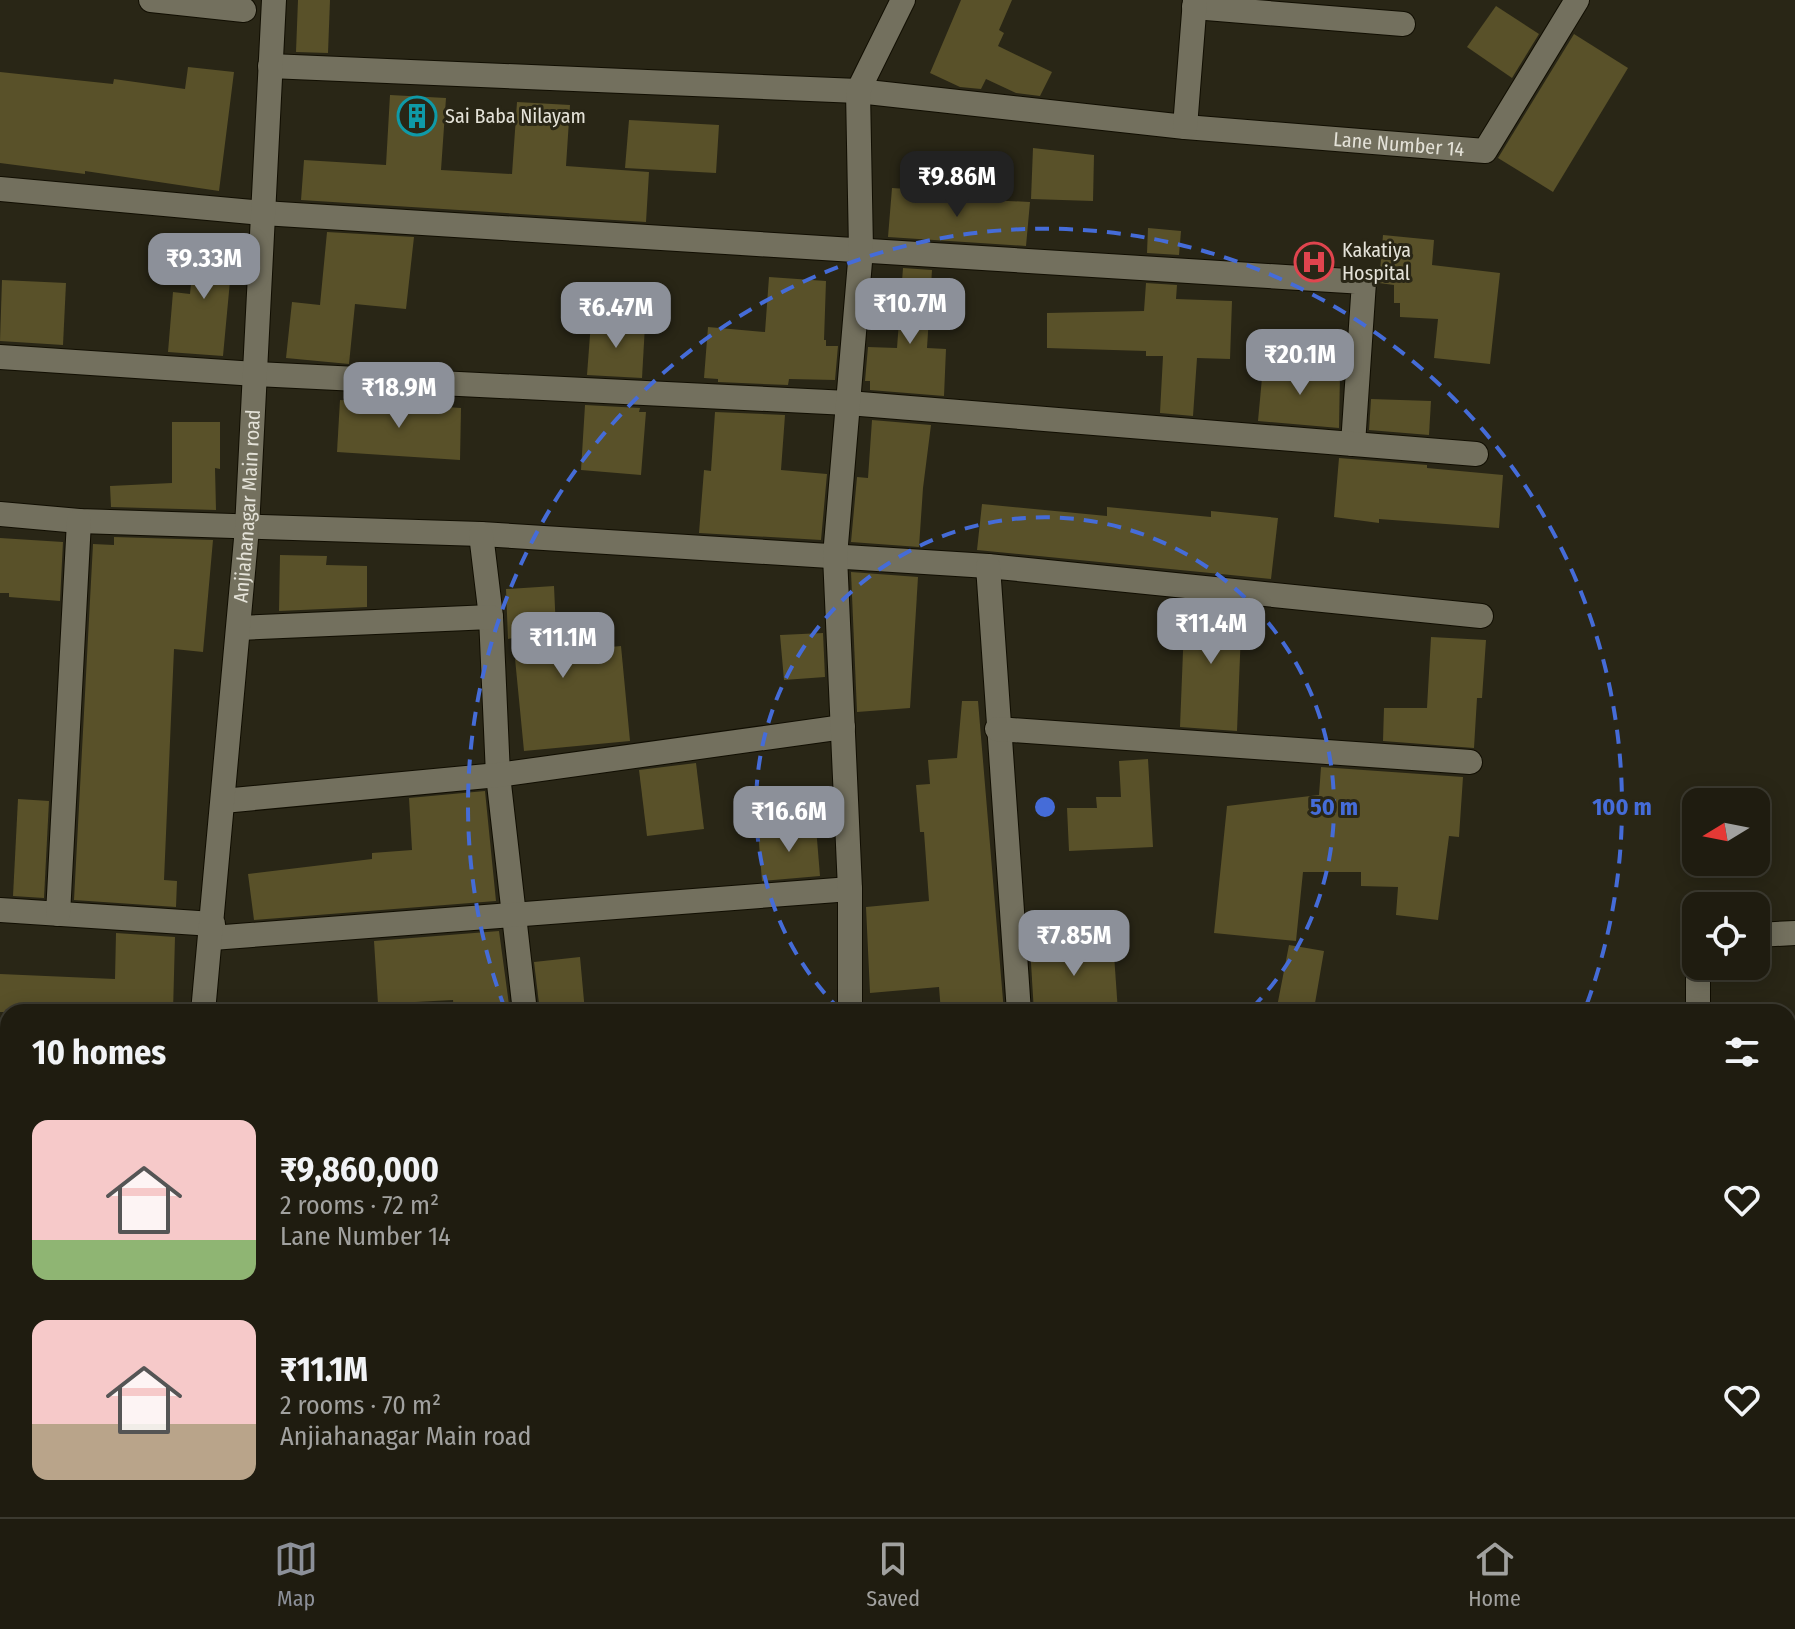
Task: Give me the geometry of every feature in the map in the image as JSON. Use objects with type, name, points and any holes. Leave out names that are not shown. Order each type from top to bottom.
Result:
[{"type":"street","points":[[151,0],[244,10]]},
{"type":"street","name":"Anjiahanagar Main road","points":[[204,1004],[247,528],[274,0]]},
{"type":"street","points":[[850,1004],[850,889],[835,556],[861,250],[858,91],[903,0]]},
{"type":"street","name":"Lane Number 14","points":[[1185,127],[1485,151],[1577,0]]},
{"type":"street","points":[[270,66],[858,91],[1185,127],[1195,3],[1403,24]]},
{"type":"street","points":[[0,189],[263,213],[1364,282],[1353,444]]},
{"type":"street","points":[[0,357],[256,374],[848,403],[1476,454]]},
{"type":"street","points":[[0,514],[79,521],[247,528],[481,534],[988,566],[1481,616]]},
{"type":"street","points":[[58,914],[79,521]]},
{"type":"street","points":[[481,534],[491,617],[498,775],[524,1004]]},
{"type":"street","points":[[988,566],[1018,1004]]},
{"type":"street","points":[[239,628],[491,617]]},
{"type":"street","points":[[223,801],[498,775],[843,727]]},
{"type":"street","points":[[997,729],[1470,762]]},
{"type":"street","points":[[0,910],[212,931],[850,889]]},
{"type":"street","points":[[1770,934],[1795,933]]},
{"type":"street","points":[[1698,980],[1698,1004]]},
{"type":"building","points":[[298,0],[330,0],[328,53],[296,52]]},
{"type":"building","points":[[961,0],[1012,0],[999,30],[1004,33],[998,46],[1052,72],[1040,96],[1016,93],[986,79],[981,89],[960,87],[930,73]]},
{"type":"building","points":[[1496,6],[1539,34],[1512,78],[1467,47]]},
{"type":"building","points":[[1574,34],[1628,68],[1553,192],[1498,158]]},
{"type":"building","points":[[188,67],[234,72],[219,191],[85,171],[85,174],[0,163],[0,72],[113,84],[114,79],[185,89]]},
{"type":"building","points":[[390,95],[446,98],[441,170],[512,174],[517,102],[570,105],[566,166],[649,172],[646,222],[301,200],[304,160],[386,165]]},
{"type":"building","points":[[629,120],[719,125],[716,173],[625,168]]},
{"type":"building","points":[[1033,148],[1094,155],[1093,201],[1031,199]]},
{"type":"building","points":[[892,188],[922,190],[922,193],[947,195],[947,198],[1030,202],[1026,246],[888,237]]},
{"type":"building","points":[[1148,228],[1181,231],[1179,255],[1147,253]]},
{"type":"building","points":[[327,232],[414,237],[406,309],[355,304],[349,364],[286,358],[292,302],[320,305]]},
{"type":"building","points":[[196,235],[234,238],[223,356],[168,352],[173,292],[190,294]]},
{"type":"building","points":[[1383,235],[1434,240],[1432,265],[1500,273],[1490,364],[1434,358],[1438,319],[1400,317],[1400,303],[1394,303],[1394,285],[1379,283]]},
{"type":"building","points":[[903,268],[932,270],[927,348],[946,349],[944,396],[870,390],[870,381],[865,381],[868,347],[897,348]]},
{"type":"building","points":[[769,277],[826,281],[824,340],[826,346],[838,346],[835,380],[789,379],[788,385],[718,382],[718,379],[704,378],[708,327],[765,332]]},
{"type":"building","points":[[2,280],[66,283],[63,345],[0,341]]},
{"type":"building","points":[[1146,283],[1177,285],[1176,299],[1232,301],[1230,359],[1197,358],[1193,416],[1160,413],[1163,356],[1146,356],[1146,351],[1047,348],[1047,313],[1144,311]]},
{"type":"building","points":[[591,322],[645,325],[642,378],[587,375]]},
{"type":"building","points":[[1263,367],[1340,373],[1339,428],[1258,421]]},
{"type":"building","points":[[1371,399],[1431,401],[1429,435],[1369,430]]},
{"type":"building","points":[[340,400],[461,408],[460,460],[337,452]]},
{"type":"building","points":[[585,405],[640,408],[639,412],[646,412],[641,475],[581,470]]},
{"type":"building","points":[[715,412],[785,415],[781,470],[827,474],[821,540],[699,533],[704,470],[711,471]]},
{"type":"building","points":[[872,420],[931,425],[919,547],[851,542],[857,477],[868,478]]},
{"type":"building","points":[[172,422],[220,422],[220,469],[215,468],[216,510],[111,507],[110,486],[172,483]]},
{"type":"building","points":[[1339,458],[1503,475],[1499,528],[1379,519],[1379,523],[1334,517]]},
{"type":"building","points":[[982,504],[1107,516],[1107,507],[1211,517],[1211,511],[1278,518],[1271,579],[977,550]]},
{"type":"building","points":[[114,537],[213,540],[203,652],[174,649],[164,880],[177,881],[176,907],[74,900],[93,544],[114,545]]},
{"type":"building","points":[[0,538],[63,542],[60,601],[9,597],[9,593],[0,593]]},
{"type":"building","points":[[280,555],[327,556],[326,565],[367,566],[367,607],[279,611]]},
{"type":"building","points":[[851,572],[918,577],[910,708],[857,712]]},
{"type":"building","points":[[554,586],[557,652],[621,646],[630,741],[524,751],[513,638],[508,639],[506,589]]},
{"type":"building","points":[[1185,601],[1242,607],[1237,731],[1180,727]]},
{"type":"building","points":[[823,633],[825,677],[784,680],[780,635]]},
{"type":"building","points":[[1431,637],[1486,640],[1482,698],[1477,698],[1474,748],[1383,741],[1384,708],[1427,708]]},
{"type":"building","points":[[962,701],[978,701],[1003,1004],[940,1004],[939,987],[870,993],[866,907],[929,901],[924,832],[920,832],[916,785],[930,784],[928,760],[957,758]]},
{"type":"building","points":[[1148,759],[1153,847],[1069,851],[1067,808],[1097,808],[1096,797],[1121,797],[1119,761]]},
{"type":"building","points":[[696,763],[704,829],[647,836],[639,770]]},
{"type":"building","points":[[1321,767],[1463,777],[1459,837],[1449,836],[1438,920],[1396,915],[1398,887],[1361,886],[1361,872],[1303,872],[1296,941],[1214,933],[1227,806],[1319,795]]},
{"type":"building","points":[[485,791],[496,901],[254,920],[248,874],[372,859],[372,853],[412,850],[409,798]]},
{"type":"building","points":[[18,799],[49,801],[44,898],[13,896]]},
{"type":"building","points":[[816,827],[820,876],[762,881],[758,831]]},
{"type":"building","points":[[499,931],[509,1004],[453,1004],[453,1000],[378,1004],[374,941]]},
{"type":"building","points":[[116,933],[175,937],[173,1004],[0,1004],[0,974],[115,979]]},
{"type":"building","points":[[1113,940],[1117,1004],[1034,1004],[1030,947]]},
{"type":"building","points":[[1289,945],[1324,951],[1315,1004],[1278,1004]]},
{"type":"building","points":[[580,957],[584,1004],[539,1004],[534,962]]},
{"type":"place","name":"Sai Baba Nilayam","points":[[417,116]]},
{"type":"place","name":"Kakatiya Hospital","points":[[1314,262]]}]
